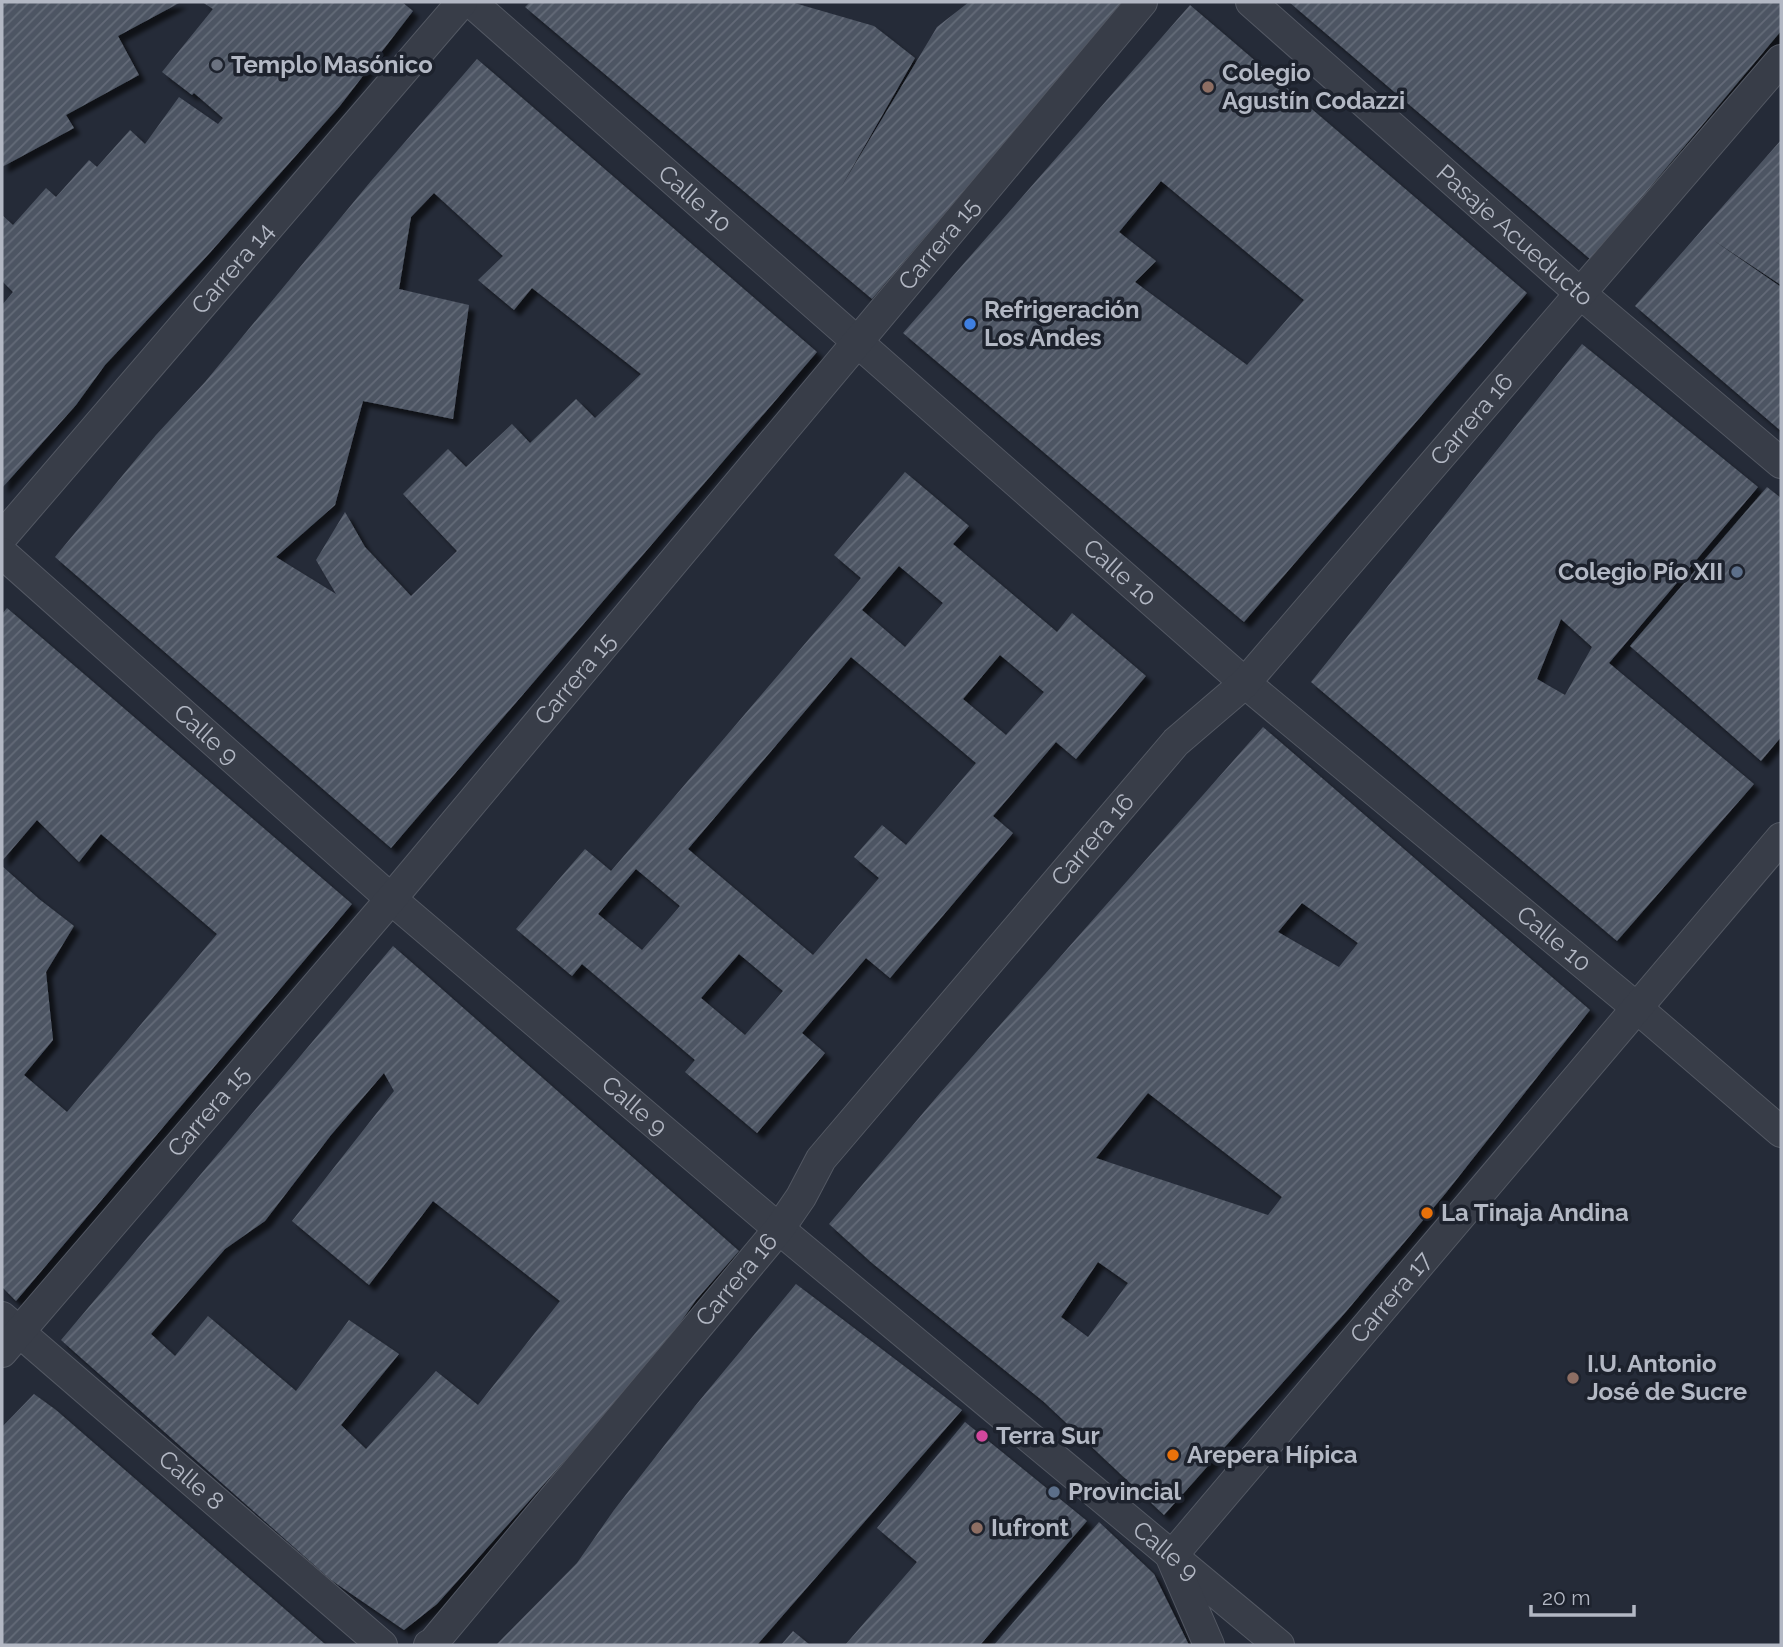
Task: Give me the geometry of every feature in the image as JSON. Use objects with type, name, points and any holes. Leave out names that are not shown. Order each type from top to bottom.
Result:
[{"type":"street","name":"Carrera 14","points":[[2,537],[461,2]]},
{"type":"street","name":"Calle 10","points":[[471,2],[1245,683],[1637,1007],[1781,1132]]},
{"type":"street","name":"Carrera 15","points":[[8,1334],[391,899],[1142,2]]},
{"type":"street","name":"Pasaje Acueducto","points":[[1251,2],[1581,294],[1781,463]]},
{"type":"street","name":"Carrera 16","points":[[431,1644],[779,1229],[801,1197],[821,1158],[1176,742],[1245,683],[1781,60]]},
{"type":"street","name":"Calle 9","points":[[2,553],[391,899],[779,1229],[1279,1645]]},
{"type":"street","name":"Carrera 17","points":[[1171,1557],[1781,838]]},
{"type":"street","name":"Calle 8","points":[[8,1334],[382,1645]]},
{"type":"street","points":[[1171,1557],[1209,1645]]},
{"type":"building","points":[[2,2],[181,2],[118,36],[139,75],[66,115],[74,128],[2,167]]},
{"type":"building","points":[[202,2],[402,2],[413,11],[339,107],[207,256],[105,365],[76,405],[2,488],[2,305],[13,292],[2,281],[2,215],[13,225],[46,188],[56,197],[89,160],[97,167],[130,130],[145,144],[179,97],[218,124],[223,118],[194,93],[192,95],[162,72],[213,9]]},
{"type":"building","points":[[530,2],[791,2],[874,26],[915,58],[840,189],[937,27],[969,2],[1124,2],[872,299],[525,7]]},
{"type":"building","points":[[1289,2],[1781,2],[1781,31],[1590,259]]},
{"type":"building","points":[[1190,5],[1527,293],[1244,622],[903,333]],"holes":[[[1161,181],[1304,300],[1247,365],[1135,282],[1156,261],[1119,232]]]},
{"type":"building","points":[[477,59],[817,352],[391,848],[55,557],[156,435],[205,382],[371,181]],"holes":[[[434,193],[503,256],[478,280],[514,310],[532,288],[641,374],[595,418],[576,399],[530,443],[512,424],[466,467],[448,449],[403,494],[457,551],[411,596],[365,547],[345,512],[316,560],[336,594],[276,557],[335,505],[363,401],[453,419],[469,305],[399,289],[411,217]]]},
{"type":"building","points":[[1781,140],[1781,285],[1713,240],[1781,287],[1781,431],[1635,306]]},
{"type":"building","points":[[1582,344],[1758,487],[1609,663],[1754,784],[1617,941],[1311,682]],"holes":[[[1561,619],[1592,647],[1565,695],[1537,679]]]},
{"type":"building","points":[[905,472],[969,526],[953,544],[1057,632],[1072,613],[1146,676],[1076,759],[1056,742],[993,816],[1013,833],[890,978],[866,958],[802,1033],[825,1053],[757,1133],[685,1072],[695,1060],[582,964],[572,976],[516,929],[585,849],[611,871],[861,578],[834,555]],"holes":[[[899,566],[943,603],[905,647],[862,610]],[[1000,655],[1044,692],[1006,735],[963,699]],[[851,657],[976,763],[906,845],[882,825],[854,857],[879,878],[813,955],[688,849]],[[636,869],[680,906],[642,950],[598,914]],[[739,954],[783,991],[745,1035],[701,998]]]},
{"type":"building","name":"Colegio Pío XII","points":[[1767,487],[1781,498],[1781,737],[1761,761],[1630,646]]},
{"type":"building","points":[[7,608],[352,904],[16,1301],[2,1287],[2,866],[74,926],[46,972],[53,1040],[24,1075],[67,1112],[217,934],[101,834],[79,862],[37,820],[2,861],[2,614]]},
{"type":"building","points":[[1263,727],[1590,1010],[1445,1194],[1344,1314],[1164,1515],[1044,1402],[872,1263],[829,1224],[940,1093]],"holes":[[[1302,903],[1358,943],[1339,967],[1278,932]],[[1148,1093],[1282,1197],[1268,1215],[1096,1158]],[[1098,1262],[1128,1283],[1088,1337],[1061,1317]]]},
{"type":"building","points":[[393,946],[739,1251],[696,1300],[657,1356],[530,1500],[437,1604],[404,1630],[331,1580],[61,1340]],"holes":[[[384,1073],[394,1091],[292,1221],[369,1285],[433,1201],[560,1301],[478,1405],[436,1371],[366,1449],[341,1425],[399,1354],[349,1320],[296,1391],[208,1316],[175,1356],[151,1334],[225,1249],[265,1221],[331,1135]]]},
{"type":"building","points":[[796,1284],[962,1410],[757,1645],[496,1645],[577,1563],[614,1510],[695,1406]]},
{"type":"building","points":[[34,1394],[56,1410],[326,1645],[2,1645],[2,1427]]},
{"type":"building","name":"Iufront","points":[[965,1422],[1087,1521],[980,1645],[845,1645],[917,1562],[877,1528]]},
{"type":"building","points":[[1099,1522],[1154,1574],[1189,1645],[994,1645]]},
{"type":"building","points":[[793,1631],[810,1645],[781,1645]]},
{"type":"place","name":"Templo Masónico","points":[[217,65]]},
{"type":"place","name":"Colegio Agustín Codazzi","points":[[1208,87]]},
{"type":"place","name":"Refrigeración Los Andes","points":[[970,324]]},
{"type":"place","name":"Colegio Pío XII","points":[[1737,572]]},
{"type":"place","name":"La Tinaja Andina","points":[[1427,1213]]},
{"type":"place","name":"I.U. Antonio José de Sucre","points":[[1573,1378]]},
{"type":"place","name":"Terra Sur","points":[[982,1436]]},
{"type":"place","name":"Arepera Hípica","points":[[1173,1455]]},
{"type":"place","name":"Provincial","points":[[1054,1492]]},
{"type":"place","name":"Iufront","points":[[977,1528]]}]
